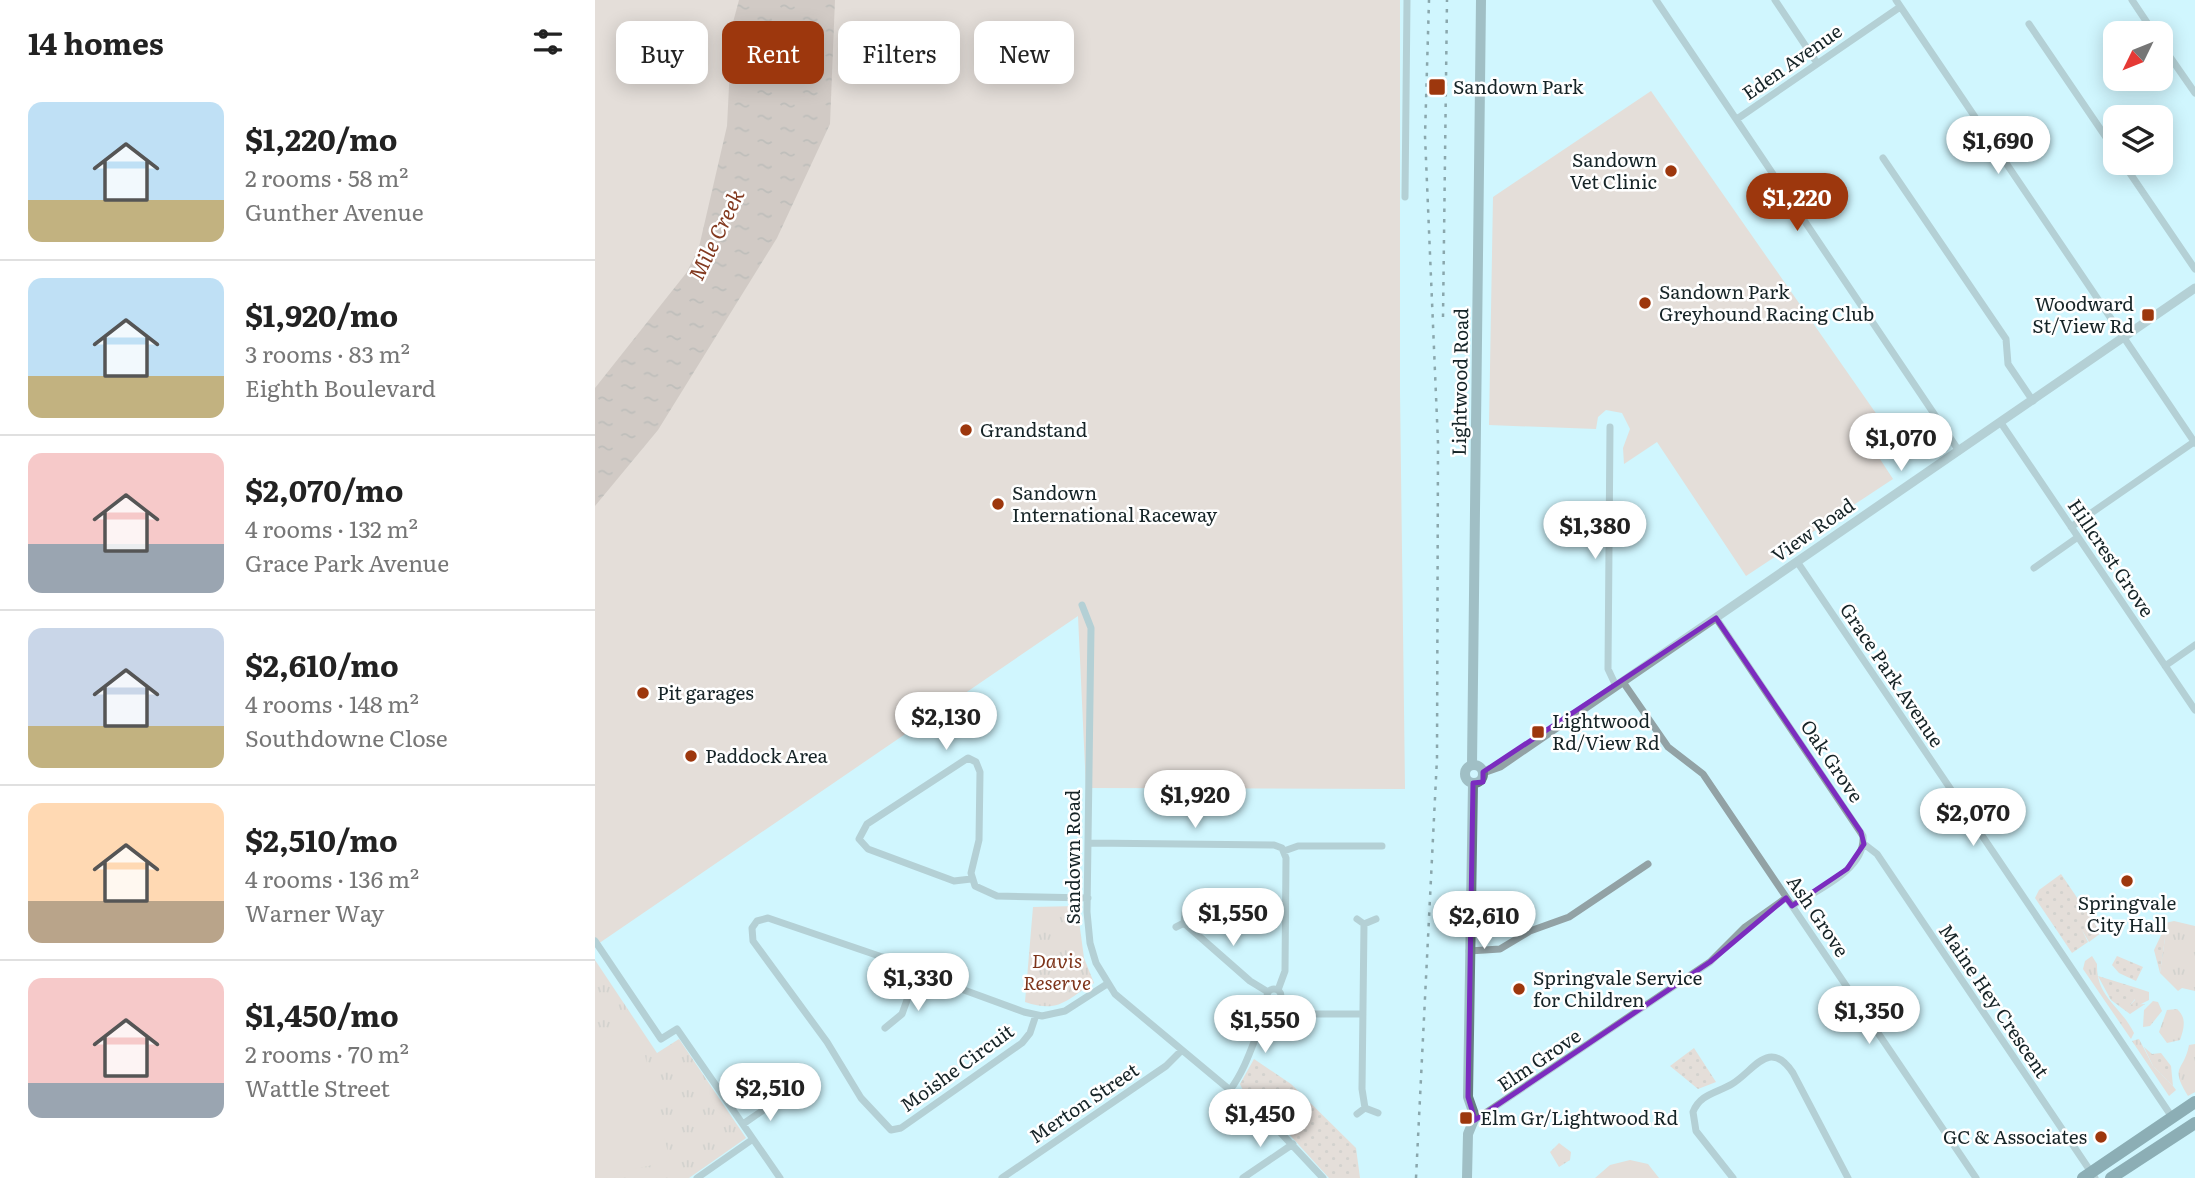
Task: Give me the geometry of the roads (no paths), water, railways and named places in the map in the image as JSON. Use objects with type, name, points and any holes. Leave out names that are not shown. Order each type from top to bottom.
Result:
[{"type":"highway","points":[[2090,1176],[2195,1102]]},
{"type":"highway","points":[[2111,1178],[2195,1123]]},
{"type":"main road","name":"Lightwood Road","points":[[1472,765],[1481,0]]},
{"type":"main road","points":[[1467,1178],[1468,1134],[1475,1120],[1468,1097],[1473,783],[1465,774],[1472,765],[1479,766],[1483,772],[1481,780],[1473,783]]},
{"type":"street","points":[[1405,197],[1407,0]]},
{"type":"street","points":[[1656,0],[1959,451]]},
{"type":"street","points":[[1775,0],[1817,63]]},
{"type":"street","points":[[2132,0],[2146,21]]},
{"type":"street","points":[[1898,4],[2195,443],[2071,527]]},
{"type":"street","name":"Eden Avenue","points":[[1737,119],[1898,4]]},
{"type":"street","points":[[2029,24],[2103,133]]},
{"type":"street","points":[[2173,61],[2195,93]]},
{"type":"street","points":[[1883,158],[2006,339],[2008,364],[2033,401]]},
{"type":"street","points":[[2131,175],[2195,269]]},
{"type":"street","name":"View Road","points":[[1483,772],[1500,766],[2195,288]]},
{"type":"street","name":"Hillcrest Grove","points":[[2001,423],[2195,710]]},
{"type":"street","points":[[1610,427],[1608,669],[1620,684]]},
{"type":"street","points":[[2034,568],[2078,537]]},
{"type":"street","name":"Grace Park Avenue","points":[[1798,563],[2172,1117]]},
{"type":"street","name":"Sandown Road","points":[[1082,605],[1091,628],[1088,898],[1090,943],[1107,984],[1128,1006],[1293,1144],[1323,1178]]},
{"type":"street","name":"Oak Grove","points":[[1716,618],[1861,832],[1864,844]]},
{"type":"street","points":[[2165,666],[2195,645]]},
{"type":"street","name":"Ash Grove","points":[[1620,684],[1664,743],[1703,774],[1976,1178]]},
{"type":"street","points":[[971,879],[951,880],[868,849],[859,839],[865,826],[968,758],[976,762],[980,772],[979,840],[971,879],[977,888],[997,896],[1088,898]]},
{"type":"street","points":[[1089,843],[1273,845],[1284,851]]},
{"type":"street","points":[[1792,906],[1851,866],[1864,844]]},
{"type":"street","name":"Maine Hey Crescent","points":[[1864,844],[1877,854],[2090,1176]]},
{"type":"street","points":[[1284,851],[1298,845],[1382,846]]},
{"type":"street","points":[[1280,1000],[1278,990],[1285,971],[1284,851]]},
{"type":"street","points":[[1469,951],[1500,950],[1530,931],[1569,917],[1648,864]]},
{"type":"street","name":"Elm Grove","points":[[1475,1120],[1715,958],[1745,927],[1786,898]]},
{"type":"street","points":[[1185,913],[1180,925],[1250,981],[1268,992],[1278,990]]},
{"type":"street","name":"Moishe Circuit","points":[[1036,1015],[1030,1033],[1022,1043],[901,1128],[891,1130],[860,1097],[827,1042],[753,941],[752,928],[757,921],[768,918],[865,950],[1036,1015],[1065,1011],[1107,984]]},
{"type":"street","points":[[1357,919],[1364,924]]},
{"type":"street","points":[[1364,924],[1376,919]]},
{"type":"street","points":[[1364,924],[1362,1088],[1365,1108]]},
{"type":"street","points":[[595,941],[661,1039],[677,1029],[780,1178]]},
{"type":"street","points":[[885,1028],[902,1014],[917,972]]},
{"type":"street","points":[[1230,1090],[1248,1063],[1258,1028],[1271,1003],[1268,992]]},
{"type":"street","points":[[1271,1003],[1280,1000],[1314,1014],[1363,1014]]},
{"type":"street","name":"Merton Street","points":[[1002,1178],[1165,1066],[1181,1051]]},
{"type":"street","points":[[1733,1178],[1694,1128],[1693,1112],[1703,1097],[1733,1083],[1760,1060],[1771,1058],[1782,1060],[1793,1073],[1848,1178]]},
{"type":"street","points":[[743,1124],[782,1098]]},
{"type":"street","points":[[1365,1108],[1378,1113]]},
{"type":"street","points":[[1357,1114],[1365,1108]]},
{"type":"street","points":[[697,1178],[753,1139]]},
{"type":"street","points":[[1243,1178],[1293,1144]]},
{"type":"water","name":"Mile Creek","points":[[739,0],[835,0],[830,124],[777,238],[658,430],[595,506],[595,388],[687,272],[699,247],[727,126],[729,84],[824,84],[824,21],[733,21]]},
{"type":"railway","points":[[1416,1178],[1437,758],[1438,443],[1425,136],[1429,0]]},
{"type":"railway","points":[[1443,317],[1447,0]]},
{"type":"place","name":"Sandown Park","points":[[1437,87]]},
{"type":"place","name":"Sandown Vet Clinic","points":[[1671,171]]},
{"type":"place","name":"Sandown Park Greyhound Racing Club","points":[[1645,303]]},
{"type":"place","name":"Woodward St/View Rd","points":[[2148,315]]},
{"type":"place","name":"Grandstand","points":[[966,430]]},
{"type":"place","name":"Sandown International Raceway","points":[[998,504]]},
{"type":"place","name":"Pit garages","points":[[643,693]]},
{"type":"place","name":"Lightwood Rd/View Rd","points":[[1538,732]]},
{"type":"place","name":"Paddock Area","points":[[691,756]]},
{"type":"place","name":"Springvale City Hall","points":[[2127,881]]},
{"type":"place","name":"Springvale Service for Children","points":[[1519,989]]},
{"type":"place","name":"Elm Gr/Lightwood Rd","points":[[1466,1118]]},
{"type":"place","name":"GC & Associates","points":[[2101,1137]]},
{"type":"park label","name":"Davis Reserve","points":[[1057,972]]}]
